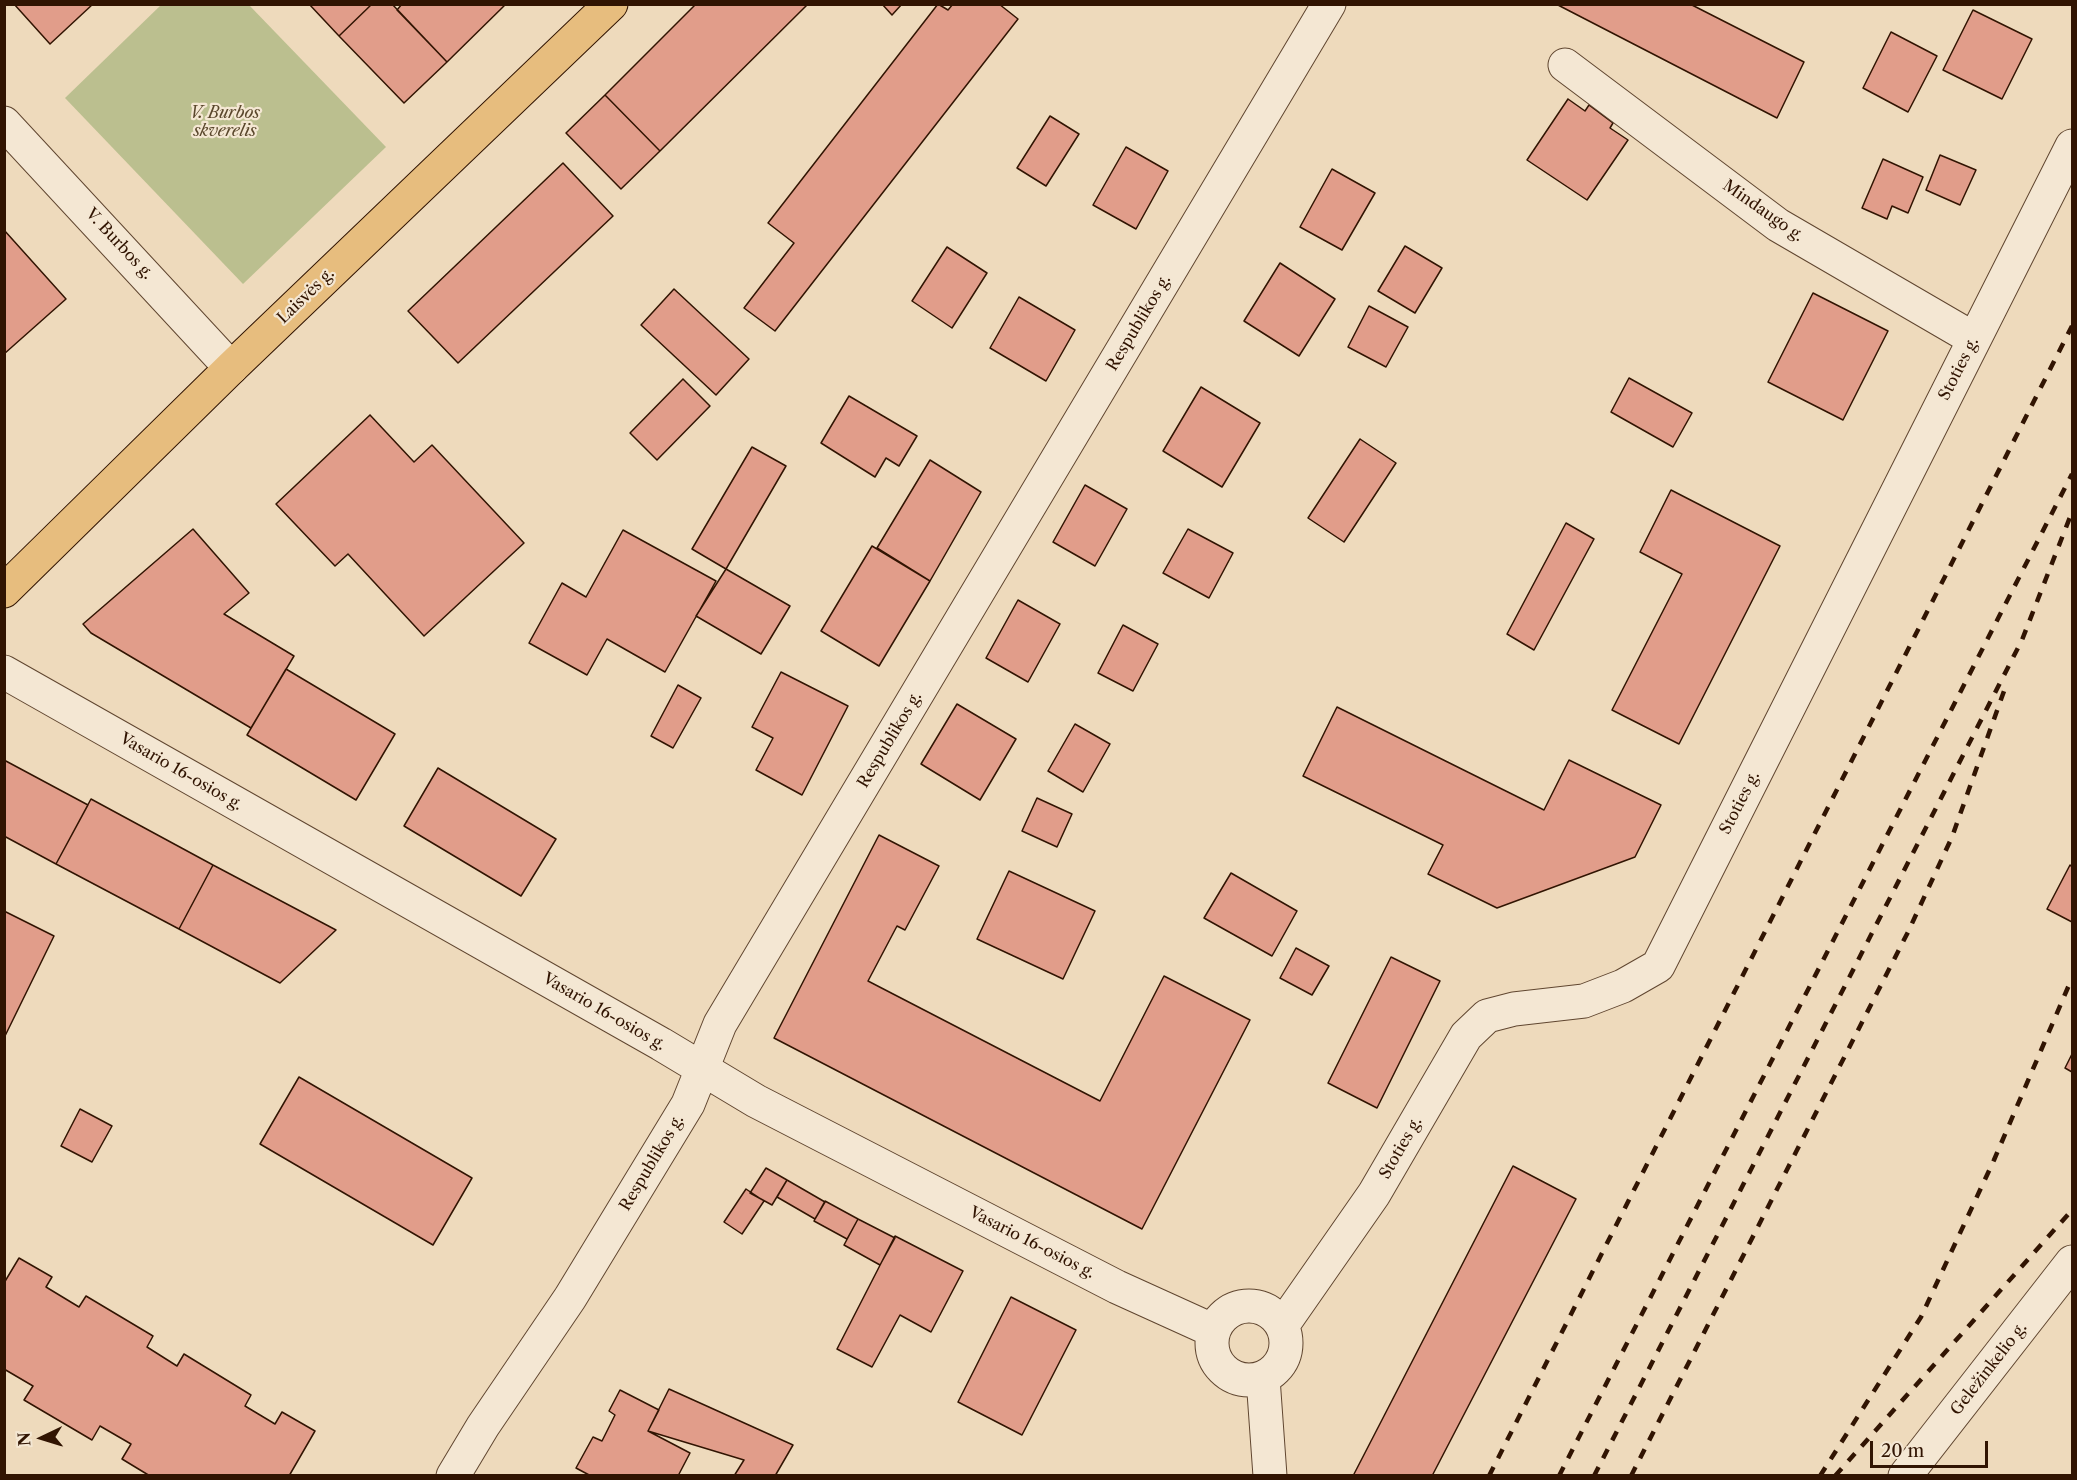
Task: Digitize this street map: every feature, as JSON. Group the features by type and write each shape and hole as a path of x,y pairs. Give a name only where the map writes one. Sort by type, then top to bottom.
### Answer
{"main road":[{"name":"Laisvės g.","path":"4,591 231,368 611,4"}],"street":[{"name":"Respublikos g.","path":"453,1476 483,1426 576,1288 688,1104 720,1024 1329,4"},
{"name":"Mindaugo g.","path":"1565,65 1778,225 1974,339"},
{"name":"V. Burbos g.","path":"4,123 231,368"},
{"name":"Stoties g.","path":"1282,1326 1374,1194 1466,1036 1487,1016 1514,1009 1584,1001 1623,987 1658,966 2073,146"},
{"name":"Vasario 16-osios g.","path":"4,672 702,1068 756,1101 1107,1281 1214,1331"},
{"name":"Geležinkelio g.","path":"1905,1476 2073,1262"},
{"path":"1241,1307 1265,1309 1275,1316 1282,1326 1286,1350 1281,1362 1263,1378 1239,1379 1220,1366 1214,1355 1214,1331 1229,1312 1241,1307"},
{"path":"1263,1378 1269,1475"}],"green space":[{"name":"V. Burbos skverelis","path":"161,5 249,5 386,147 243,284 65,98"}],"building":[{"path":"14,4 93,4 50,44"},
{"path":"309,4 372,4 339,36"},
{"path":"372,4 392,4 447,62 404,103 339,36"},
{"path":"402,4 506,4 447,62 397,10"},
{"path":"696,4 808,4 660,151 605,95"},
{"path":"882,4 902,4 892,15"},
{"path":"938,4 948,10 953,4 999,4 1018,19 775,331 744,308 794,243 768,223"},
{"path":"1556,4 1690,4 1804,62 1777,118"},
{"path":"1973,10 2032,39 2002,99 1943,70"},
{"path":"1891,32 1937,56 1908,112 1863,88"},
{"path":"605,95 660,151 621,189 566,133"},
{"path":"1568,99 1585,111 1589,105 1613,123 1610,128 1628,140 1587,200 1527,160"},
{"path":"1050,116 1079,134 1046,186 1017,168"},
{"path":"1126,147 1168,171 1136,229 1093,205"},
{"path":"1940,155 1976,170 1960,205 1926,190"},
{"path":"1883,159 1923,177 1908,213 1892,206 1887,219 1862,208"},
{"path":"563,163 613,216 458,363 408,311"},
{"path":"1332,169 1375,193 1342,250 1300,227"},
{"path":"4,230 66,299 4,354"},
{"path":"1405,246 1442,268 1415,313 1378,291"},
{"path":"947,247 987,273 952,328 912,301"},
{"path":"1280,263 1335,299 1299,356 1244,321"},
{"path":"674,289 749,359 716,395 641,325"},
{"path":"1813,293 1888,331 1843,420 1768,382"},
{"path":"1019,297 1075,330 1046,381 990,348"},
{"path":"1369,306 1408,327 1386,367 1348,347"},
{"path":"1629,378 1692,413 1673,447 1611,412"},
{"path":"683,379 710,406 657,460 630,433"},
{"path":"1201,387 1260,423 1222,487 1163,451"},
{"path":"849,396 917,436 899,466 886,458 875,477 821,443"},
{"path":"370,415 414,462 432,445 524,543 424,636 348,554 335,566 276,504"},
{"path":"1360,439 1396,463 1344,542 1308,518"},
{"path":"752,447 786,466 726,569 692,549"},
{"path":"930,460 981,492 930,581 877,548"},
{"path":"1085,485 1127,509 1095,566 1053,542"},
{"path":"1671,490 1780,546 1679,744 1612,710 1682,574 1640,552"},
{"path":"1566,523 1594,539 1534,650 1507,634"},
{"path":"193,529 249,593 224,614 294,656 251,728 91,633 83,624"},
{"path":"1188,529 1233,553 1209,598 1163,573"},
{"path":"623,530 716,581 665,672 607,639 587,675 529,643 562,583 586,597"},
{"path":"872,546 930,581 879,666 821,631"},
{"path":"726,569 790,606 761,654 696,616"},
{"path":"1018,600 1060,624 1028,682 986,658"},
{"path":"1123,625 1158,644 1133,691 1098,673"},
{"path":"286,669 395,734 356,800 247,735"},
{"path":"781,672 848,706 802,795 756,770 773,738 752,727"},
{"path":"678,685 701,698 673,748 651,736"},
{"path":"957,704 1016,739 980,800 921,764"},
{"path":"1337,707 1544,810 1569,760 1661,805 1635,857 1497,908 1428,874 1443,845 1303,776"},
{"path":"1075,724 1110,744 1083,792 1048,771"},
{"path":"4,760 88,805 56,864 4,836"},
{"path":"438,768 556,839 521,896 404,826"},
{"path":"1037,798 1072,814 1057,847 1022,831"},
{"path":"91,799 213,865 179,929 56,864"},
{"path":"879,835 939,866 905,930 897,926 868,981 1100,1101 1164,976 1250,1020 1142,1229 774,1038"},
{"path":"213,865 336,930 280,983 179,929"},
{"path":"2070,865 2072,867 2072,922 2047,909"},
{"path":"1009,871 1095,911 1063,979 977,939"},
{"path":"1231,873 1297,911 1272,956 1204,918"},
{"path":"4,911 54,936 4,1038"},
{"path":"1296,948 1329,966 1312,995 1280,978"},
{"path":"1391,957 1440,981 1377,1108 1328,1083"},
{"path":"2072,1054 2072,1072 2065,1068"},
{"path":"299,1077 472,1178 433,1245 260,1144"},
{"path":"80,1109 112,1126 92,1162 61,1146"},
{"path":"1513,1166 1576,1199 1432,1476 1353,1476"},
{"path":"766,1168 787,1180 772,1205 750,1193"},
{"path":"787,1180 825,1202 815,1219 777,1197"},
{"path":"746,1189 764,1201 742,1234 724,1222"},
{"path":"825,1201 858,1219 847,1239 814,1221"},
{"path":"858,1219 895,1238 880,1265 844,1245"},
{"path":"895,1236 963,1271 931,1332 900,1315 872,1367 837,1349"},
{"path":"19,1258 52,1277 46,1287 79,1307 86,1296 153,1336 147,1347 177,1366 184,1354 251,1395 245,1406 275,1424 282,1412 315,1431 289,1476 150,1476 122,1459 131,1444 100,1426 92,1440 24,1400 33,1386 4,1369 4,1283"},
{"path":"1011,1297 1076,1330 1022,1435 958,1402"},
{"path":"669,1389 793,1445 775,1476 734,1476 744,1460 648,1431"},
{"path":"620,1390 659,1410 648,1431 690,1453 678,1476 591,1476 576,1468 593,1437 602,1441 615,1415 609,1411"}],"railway":[{"path":"1489,1476 2072,326"},
{"path":"1559,1476 2072,474"},
{"path":"1594,1476 2022,640 2072,512"},
{"path":"1631,1476 1908,932 1952,837 2004,691"},
{"path":"1820,1476 1921,1317 1994,1160 2072,978"},
{"path":"1835,1476 2072,1210"}]}
